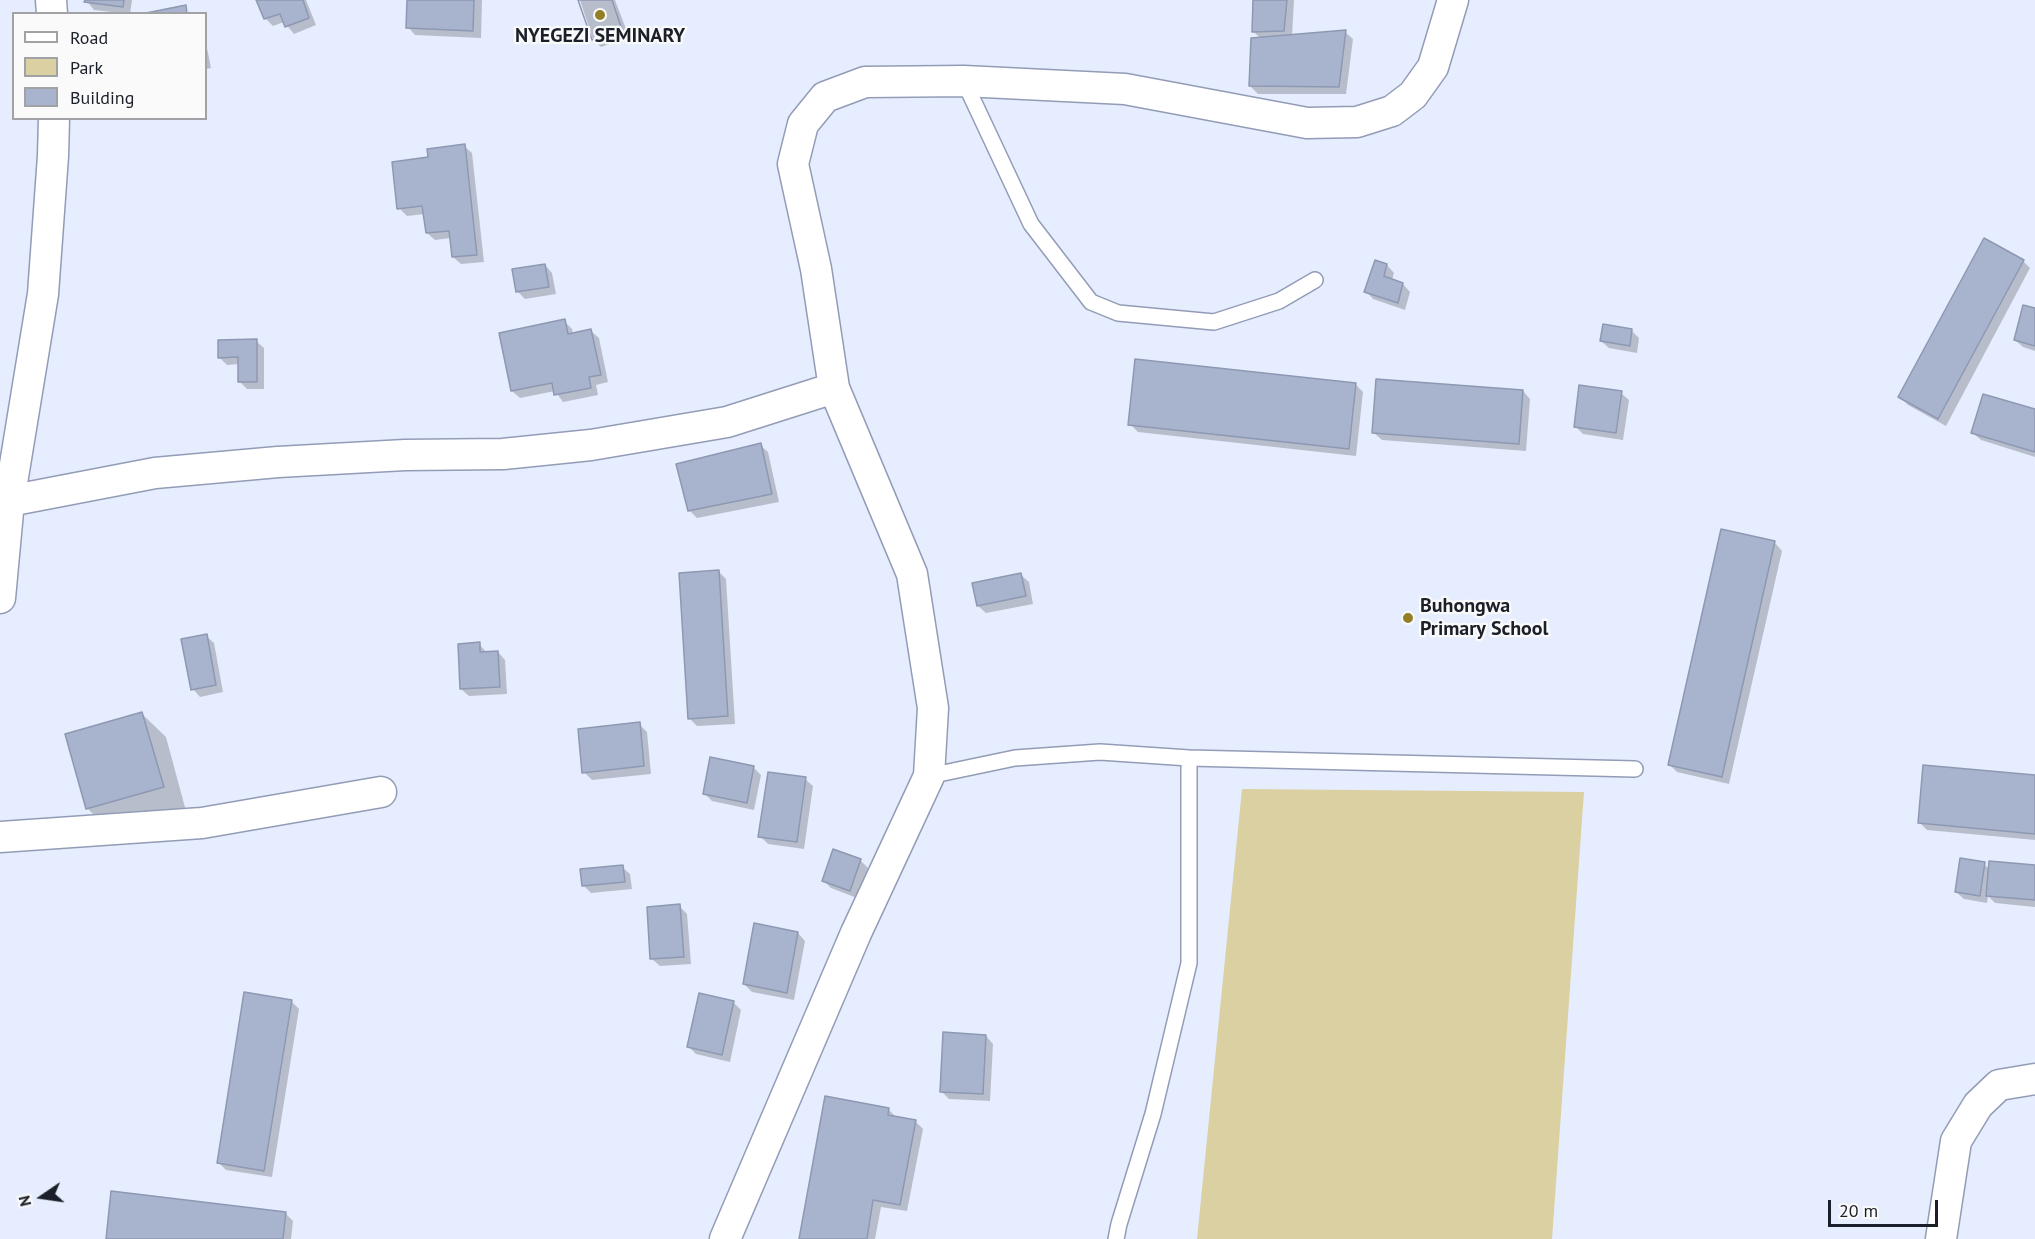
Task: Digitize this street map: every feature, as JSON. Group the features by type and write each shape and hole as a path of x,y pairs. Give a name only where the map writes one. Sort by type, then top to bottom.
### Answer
{"street":[{"path":"725,1239 856,933 929,776 933,708 912,574 834,388 816,269 793,164 803,124 825,97 865,82 964,81 1125,89 1307,123 1357,122 1392,111 1413,95 1433,67 1453,0"},
{"path":"0,598 9,501 44,294 54,120"},
{"path":"9,501 155,473 278,462 405,455 503,454 591,445 727,422 834,388"},
{"path":"0,837 202,824 381,792"},
{"path":"1941,1239 1956,1142 1978,1105 1999,1085 2035,1078"}],"lane":[{"path":"964,81 1031,224 1091,302 1118,313 1214,322 1279,301 1315,280"},
{"path":"929,776 1014,758 1100,752 1189,758 1635,769"},
{"path":"1116,1239 1153,1114 1189,963 1189,758"}],"green space":[{"path":"1242,789 1584,792 1552,1239 1197,1239"}],"building":[{"path":"85,0 124,0 123,7 84,2"},
{"path":"256,0 303,0 309,18 285,27 280,14 264,19"},
{"path":"407,0 474,0 473,31 406,28"},
{"name":"NYEGEZI SEMINARY","path":"578,0 612,0 622,30 592,40"},
{"name":"NYEGEZI SEMINARY","path":"578,0 612,0 622,30 592,40"},
{"path":"1253,0 1287,0 1284,31 1252,32"},
{"path":"186,5 187,12 151,12"},
{"path":"1346,30 1339,87 1249,86 1251,38"},
{"path":"465,144 477,255 452,257 449,231 426,233 422,206 397,209 392,162 428,157 427,149"},
{"path":"1984,238 2024,260 1938,419 1898,397"},
{"path":"1375,260 1387,264 1384,276 1403,283 1398,303 1364,292"},
{"path":"545,264 549,287 516,292 512,269"},
{"path":"2023,305 2035,308 2035,346 2014,340"},
{"path":"565,319 568,334 591,329 601,375 589,377 591,388 554,395 552,383 511,391 499,333"},
{"path":"1603,324 1632,329 1630,346 1600,341"},
{"path":"257,339 257,382 238,382 238,357 218,358 218,340"},
{"path":"1135,359 1356,383 1349,449 1128,425"},
{"path":"1376,379 1523,390 1519,444 1372,433"},
{"path":"1579,385 1622,391 1616,433 1574,427"},
{"path":"1983,394 2035,409 2035,452 1971,433"},
{"path":"761,443 772,494 688,511 676,464"},
{"path":"1721,529 1775,541 1722,777 1668,765"},
{"path":"719,570 728,716 688,719 679,573"},
{"path":"1021,573 1026,596 977,606 972,583"},
{"path":"207,634 216,685 191,690 181,639"},
{"path":"480,642 480,652 498,651 500,687 460,689 458,644"},
{"path":"142,712 164,787 86,809 65,734"},
{"path":"640,722 644,766 582,773 578,729"},
{"path":"710,757 754,766 747,803 703,794"},
{"path":"1923,765 2035,775 2035,834 1918,823"},
{"path":"768,772 806,777 797,842 758,837"},
{"path":"833,849 861,859 850,891 822,881"},
{"path":"1960,858 1985,862 1980,896 1955,892"},
{"path":"1989,861 2035,865 2035,900 1986,896"},
{"path":"623,865 625,882 582,886 580,869"},
{"path":"680,904 684,957 650,959 647,907"},
{"path":"754,923 798,932 787,993 743,984"},
{"path":"244,992 292,1000 264,1171 217,1163"},
{"path":"699,993 734,1001 722,1055 687,1047"},
{"path":"943,1032 986,1035 983,1094 940,1092"},
{"path":"825,1096 889,1108 888,1115 916,1120 900,1205 873,1200 867,1239 799,1239"},
{"path":"111,1191 286,1212 283,1239 106,1239"}],"place":[{"name":"NYEGEZI SEMINARY","path":"600,15"},
{"name":"Buhongwa Primary School","path":"1408,618"}]}
